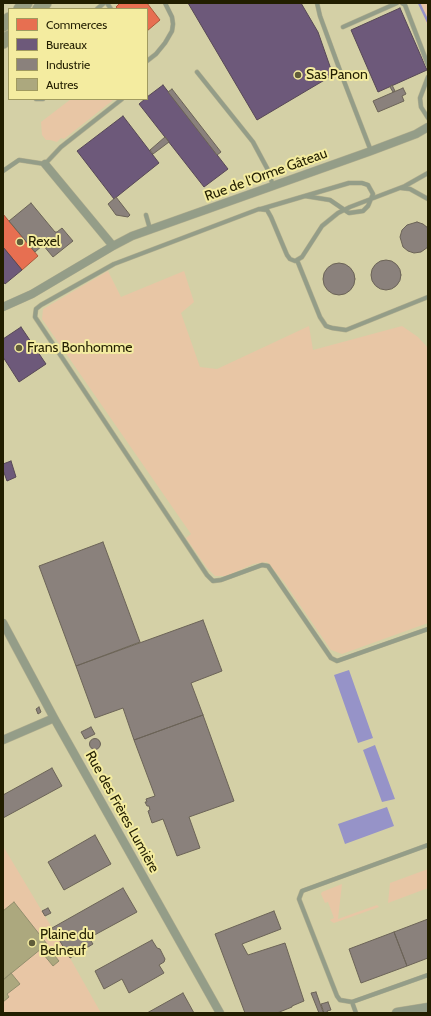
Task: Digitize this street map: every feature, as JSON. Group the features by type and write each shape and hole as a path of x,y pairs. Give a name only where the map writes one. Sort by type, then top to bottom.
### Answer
{"street":[{"name":"Rue de l'Orme Gâteau","path":"3,307 32,294 132,236 372,152 416,134 428,127"},
{"path":"45,164 113,246"},
{"name":"Rue des Frères Lumière","path":"3,623 54,718 220,1013"},
{"path":"3,740 54,718"},
{"path":"397,1013 428,1008"}],"lane":[{"path":"148,60 156,54 172,31 172,17 165,3"},
{"path":"317,3 320,16 342,76 372,152"},
{"path":"343,28 397,3"},
{"path":"402,3 405,5 411,19 428,65"},
{"path":"197,72 253,142 268,170 274,186"},
{"path":"428,77 420,98 421,107 428,118"},
{"path":"3,171 19,160 45,164 61,147 121,100"},
{"path":"259,209 267,210 287,255 290,259 297,260 302,257 322,226 330,219 344,210 398,188 428,173"},
{"path":"305,196 330,200 349,213 363,211 368,206 372,198 372,190 368,185 349,182 259,209 114,264 41,305 36,309 35,317 207,575 213,580 221,580 262,565 268,566 331,658 337,661 428,629"},
{"path":"398,188 410,188 428,199"},
{"path":"146,214 150,230"},
{"path":"297,260 320,317 326,326 332,328 346,330 428,297"},
{"path":"428,845 302,891 299,899 337,996 340,1000 352,1002 428,975"},
{"path":"352,1002 356,1013"}],"shaded area":[{"path":"419,3 428,3 428,28"},
{"path":"70,100 112,100 64,139 61,138 57,142 46,140 42,135 41,122"},
{"path":"108,271 121,297 184,271 194,302 181,313 200,367 217,369 309,326 313,350 402,326 418,337 428,348 428,623 342,654 331,650 284,582 267,562 253,564 227,576 215,576 207,568 186,538 191,534 42,319 43,309"},
{"path":"349,670 373,738 358,743 334,675"},
{"path":"375,745 395,799 382,802 363,750"},
{"path":"387,807 394,826 345,844 338,824"},
{"name":"Plaine du Belneuf","path":"3,846 70,958 101,1013 3,1013"},
{"path":"428,869 428,888 388,903 390,883"},
{"path":"342,884 338,919 377,905 379,907 334,923 332,922 330,920 334,918 328,902 325,903 321,894 322,892"}],"building: Commerces":[{"path":"120,3 147,3 160,20 148,30 148,8 116,7"},
{"path":"3,214 38,256 22,270 3,247"}],"building: Bureaux":[{"path":"188,3 301,3 318,32 333,75 257,120"},
{"path":"400,8 427,70 378,92 351,30"},
{"path":"163,85 228,169 204,187 139,104 144,100 148,100 148,96"},
{"path":"123,116 159,163 114,199 77,151"},
{"path":"3,247 22,270 5,284 3,281"},
{"name":"Frans Bonhomme","path":"21,327 46,364 19,382 3,357 3,339"},
{"path":"11,461 16,477 7,481 3,470 3,464"}],"building: Industrie":[{"path":"392,85 395,91 393,92 390,87"},
{"path":"403,88 406,94 402,96 404,101 378,112 373,101"},
{"path":"172,89 221,152 217,155 168,92"},
{"path":"165,137 169,142 153,154 150,150"},
{"path":"116,197 130,215 128,217 116,215 108,204"},
{"path":"31,203 55,232 62,228 73,241 53,257 43,245 35,252 9,221"},
{"path":"417,222 428,228 428,247 421,252 414,253 403,247 400,237 402,230 407,225"},
{"path":"386,260 397,264 401,275 397,286 386,290 375,286 371,275 375,264"},
{"path":"339,263 348,266 352,270 355,279 352,288 348,292 339,295 330,292 326,288 323,279 326,270 330,266"},
{"path":"103,542 140,642 76,666 39,566"},
{"path":"203,620 222,671 191,683 203,715 134,740 123,708 95,718 76,666"},
{"path":"39,707 41,712 38,714 36,709"},
{"path":"203,715 234,801 189,817 200,848 177,856 163,819 152,823 148,811 150,810 149,806 147,806 145,802 147,802 146,799 155,796 134,740"},
{"path":"91,727 95,734 85,739 81,732"},
{"path":"93,739 97,739 99,740 99,748 93,749 90,746 90,742"},
{"path":"52,768 62,786 3,818 3,795"},
{"path":"119,803 121,807 117,809 115,804"},
{"path":"95,835 111,864 64,890 48,862"},
{"path":"123,888 137,912 89,938 93,944 70,958 52,928"},
{"path":"48,908 51,913 45,916 42,911"},
{"path":"274,911 281,929 242,944 248,955 285,943 304,1001 277,1013 245,1013 215,934"},
{"path":"428,919 428,958 407,966 394,932"},
{"path":"394,932 407,966 361,983 349,949"},
{"path":"152,940 157,948 160,949 165,959 164,962 159,965 164,973 129,993 122,979 104,989 95,971"},
{"path":"316,992 323,1012 322,1013 319,1013 311,993"},
{"path":"183,993 194,1013 147,1013"},
{"path":"328,1002 331,1010 327,1011 328,1013 324,1013 321,1004"}],"building: Autres":[{"path":"14,902 47,944 3,980 3,911"},
{"path":"50,950 59,961 53,966 44,955"},
{"path":"11,973 20,984 7,994 9,997 3,1002 3,980"}],"waterway":[{"path":"419,3 428,22"}],"place":[{"name":"Sas Panon","path":"298,75"},
{"name":"Rexel","path":"20,242"},
{"name":"Frans Bonhomme","path":"19,348"},
{"name":"Plaine du Belneuf","path":"32,943"}]}
